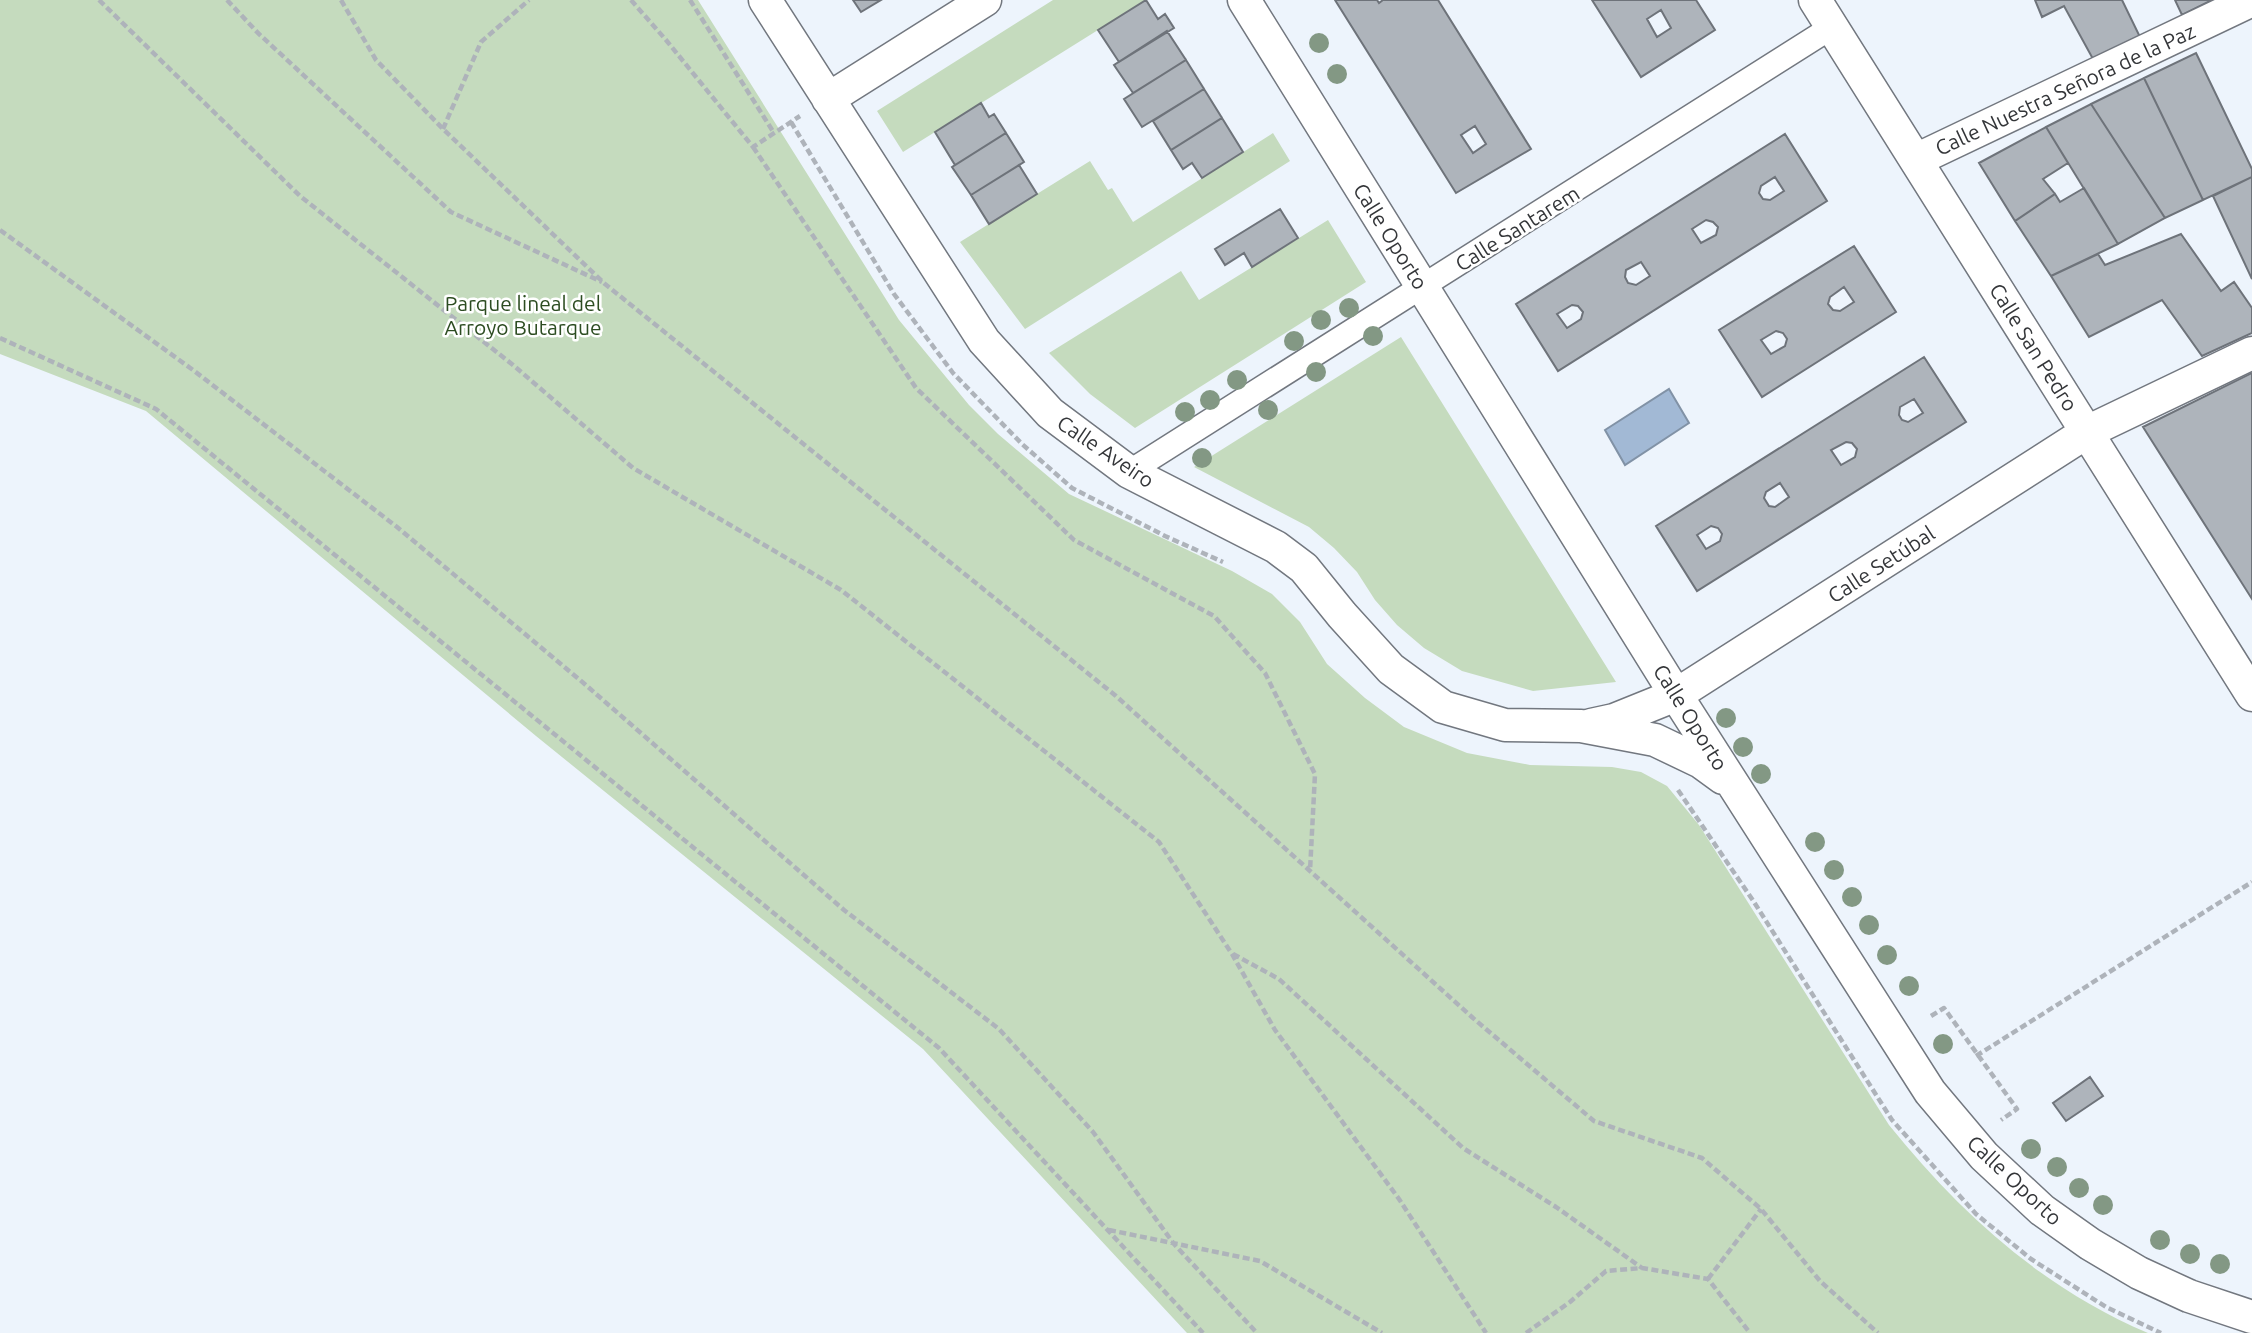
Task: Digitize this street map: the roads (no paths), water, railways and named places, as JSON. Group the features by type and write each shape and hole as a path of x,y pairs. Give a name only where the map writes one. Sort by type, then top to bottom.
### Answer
{"street":[{"name":"Calle Aveiro","path":"765,0 984,341 1051,413 1129,472 1276,547 1304,568 1391,669 1443,707 1505,725 1581,726 1668,745 1701,762 1736,788"},
{"path":"828,99 985,0"},
{"name":"Calle Oporto","path":"1244,0 1676,695 1930,1092 1984,1156 2042,1210 2090,1244 2139,1273 2189,1296 2252,1317"},
{"name":"Calle San Pedro","path":"1815,0 2252,695"},
{"name":"Calle Nuestra Señora de la Paz","path":"1916,160 2252,0"},
{"name":"Calle Santarem","path":"1129,472 1832,27"},
{"name":"Calle Setúbal","path":"1676,695 2087,432 2252,353"},
{"name":"Calle Aveiro","path":"1581,726 1614,720 1676,695"}],"water":[{"path":"1669,389 1689,423 1625,465 1605,430"}],"park label":[{"name":"Parque lineal del Arroyo Butarque","path":"523,315"}]}
